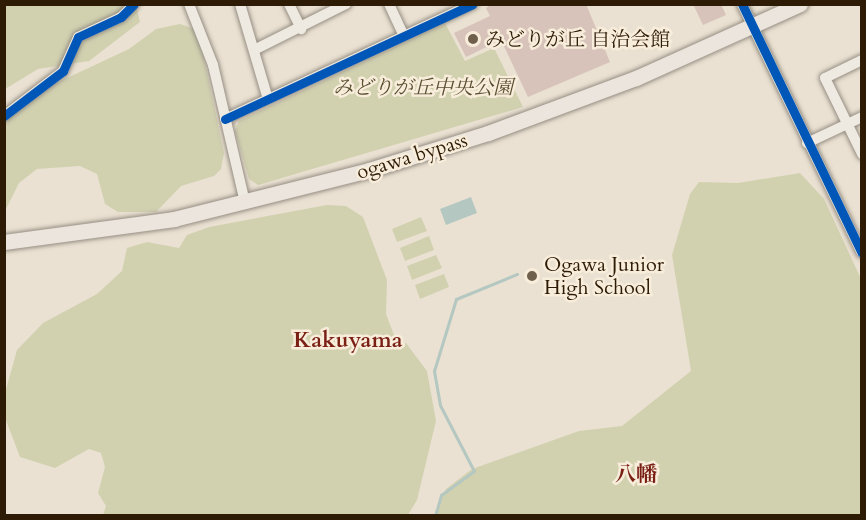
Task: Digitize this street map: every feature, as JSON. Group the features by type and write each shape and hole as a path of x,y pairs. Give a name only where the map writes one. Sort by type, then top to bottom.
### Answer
{"highway":[{"name":"ogawa bypass","path":"4,242 140,226 244,202 488,133 636,78 753,28 800,4"}],"street":[{"path":"4,116 63,71 78,37 121,17 134,4"},
{"path":"189,4 213,65 244,202"},
{"path":"240,4 256,49 268,99"},
{"path":"289,4 301,29"},
{"path":"389,4 404,36"},
{"path":"225,119 473,4"},
{"path":"742,4 861,253"},
{"path":"256,49 301,29 343,5"},
{"path":"861,60 825,78 861,154"},
{"path":"807,143 861,117"}],"green space":[{"path":"5,5 136,5 140,22 89,61 38,69 5,89"},
{"name":"みどりが丘中央公園","path":"445,23 465,61 494,48 523,107 258,185 249,179 235,131 239,121"},
{"path":"180,24 195,29 202,49 224,153 221,169 214,176 181,186 156,212 118,212 105,204 97,174 80,166 37,169 19,183 5,211 5,107 129,49 156,29"},
{"path":"800,173 824,199 861,279 861,515 434,515 446,489 472,469 579,431 622,426 691,371 672,255 690,194 699,182 738,183"},
{"path":"327,205 346,206 363,217 387,280 386,314 397,343 406,343 427,371 436,421 417,500 408,515 103,515 106,506 98,493 105,467 101,453 89,449 55,468 20,457 4,415 5,393 17,350 43,323 97,294 122,271 127,248 147,242 179,248 187,235 209,227"},
{"path":"421,217 427,231 397,242 392,229"},
{"path":"429,236 434,250 405,261 400,248"},
{"path":"436,255 442,268 412,280 407,266"},
{"path":"444,274 449,287 420,299 415,285"}],"water":[{"path":"471,197 477,213 446,225 440,209"}],"building":[{"path":"492,4 586,4 610,62 528,97 501,40 466,57 454,33 490,16 486,8"},
{"path":"693,4 721,4 726,15 703,25"}],"waterway":[{"path":"435,516 441,495 474,471 440,405 434,371 456,299 517,274"}],"cycle path":[{"path":"4,116 63,71 78,37 121,17 134,4"},
{"path":"225,119 473,4"},
{"path":"742,4 862,253"}],"place":[{"name":"みどりが丘 自治会館","path":"473,39"},
{"name":"Ogawa Junior High School","path":"532,276"}],"district":[{"name":"Kakuyama","path":"348,341"},
{"name":"八幡","path":"636,475"}]}
